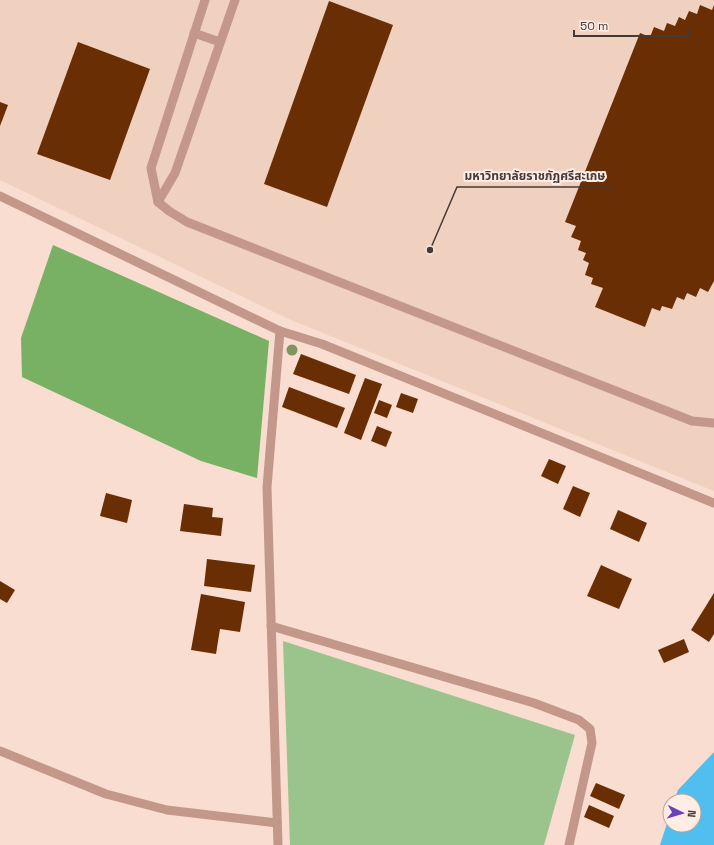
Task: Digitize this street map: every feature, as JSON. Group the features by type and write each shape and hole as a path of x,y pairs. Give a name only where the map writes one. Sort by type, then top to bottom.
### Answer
{"lane":[{"path":"205,0 151,168 158,202 169,211 194,225 692,421 714,423"},
{"path":"158,202 175,173 235,0"},
{"path":"194,32 220,42"},
{"path":"0,196 280,331 322,344 714,503"},
{"path":"278,845 266,487 280,331"},
{"path":"271,626 534,703 579,720 590,729 592,743 569,845"},
{"path":"0,751 106,794 167,810 277,823"}],"shaded area":[{"path":"0,0 714,0 714,491 291,320 0,180"}],"green space":[{"path":"53,245 269,341 257,478 201,461 22,377 21,338"},
{"path":"283,641 575,735 544,845 290,845"}],"water":[{"path":"714,752 714,845 660,845 664,833 702,833 702,793 677,793 678,790"}],"building":[{"path":"329,1 393,25 327,207 264,184"},
{"path":"700,5 712,10 714,5 714,281 708,292 700,288 696,297 687,293 684,300 677,297 672,309 662,306 660,311 652,308 645,327 595,307 603,288 591,284 593,278 585,275 589,263 583,260 586,253 578,250 581,241 571,237 576,226 565,222 640,33 650,37 654,27 664,31 667,23 675,26 679,17 685,20 689,11 697,14"},
{"path":"78,42 150,69 110,180 37,154"},
{"path":"0,102 8,105 0,126"},
{"path":"301,354 356,375 349,394 293,374"},
{"path":"365,378 382,384 361,440 344,433"},
{"path":"289,387 345,408 337,428 282,407"},
{"path":"401,393 418,399 413,413 396,407"},
{"path":"379,400 392,405 387,418 374,413"},
{"path":"377,426 392,432 386,447 371,441"},
{"path":"549,459 566,466 558,484 541,476"},
{"path":"573,486 590,493 580,517 563,509"},
{"path":"106,493 132,500 127,523 100,516"},
{"path":"184,504 213,508 212,517 223,518 221,536 180,531"},
{"path":"618,510 647,523 639,542 610,529"},
{"path":"207,559 255,565 251,592 204,586"},
{"path":"601,565 632,579 619,609 587,596"},
{"path":"0,581 15,590 7,603 0,599"},
{"path":"714,593 714,634 709,642 691,630"},
{"path":"201,594 245,602 240,632 220,629 216,654 191,650"},
{"path":"684,639 689,652 664,663 658,650"},
{"path":"596,783 625,795 619,809 590,796"},
{"path":"589,805 614,816 609,828 584,817"}],"place":[{"name":"มหาวิทยาลัยราชภัฏศรีสะเกษ","path":"430,250"}]}
